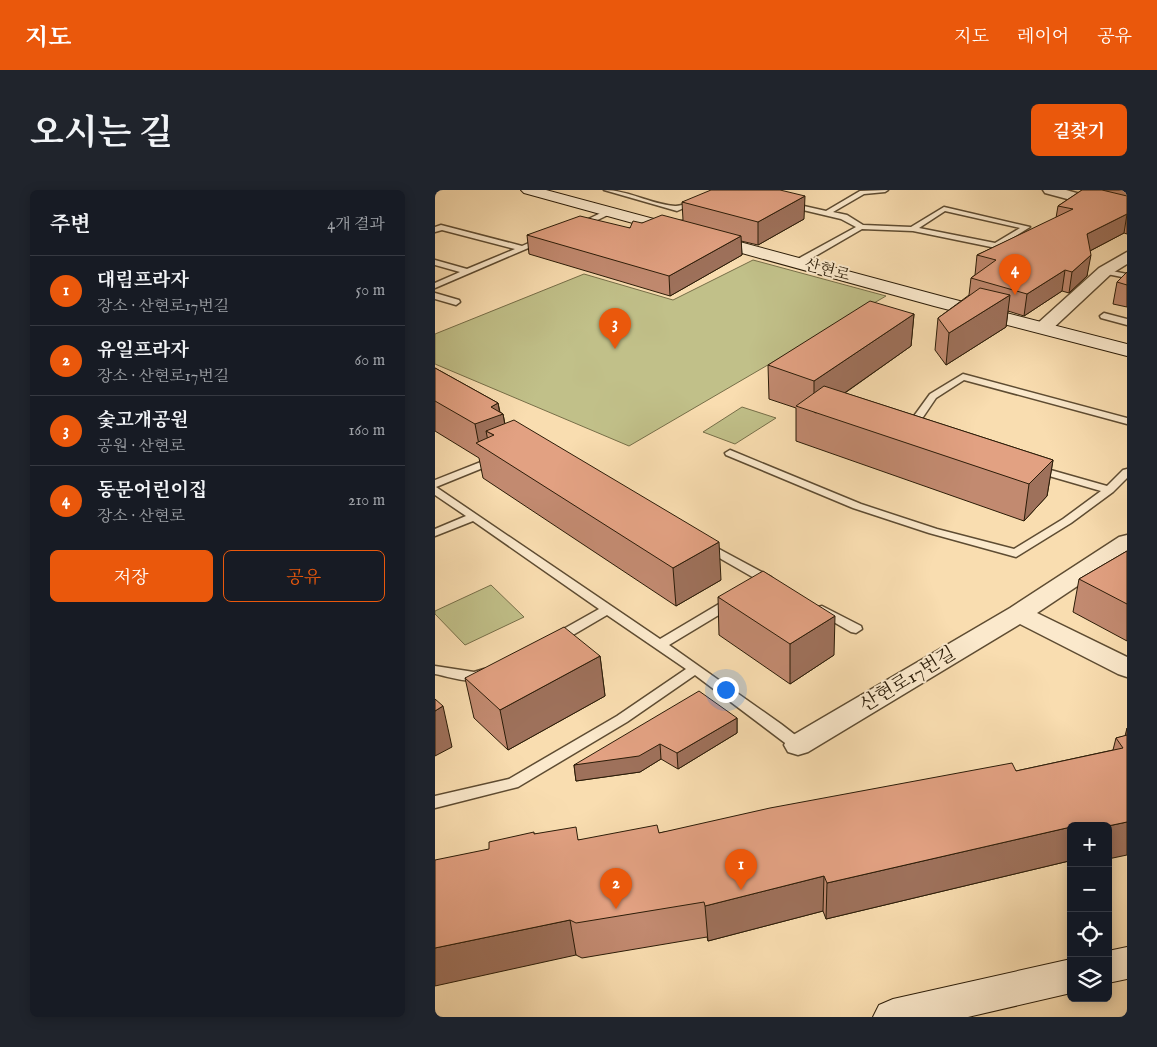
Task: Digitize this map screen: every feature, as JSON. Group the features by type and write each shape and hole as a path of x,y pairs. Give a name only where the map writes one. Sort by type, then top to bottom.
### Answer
{"main road":[{"name":"산현로","path":"529,190 941,302 1044,327 1127,350"},
{"path":"1112,966 1127,963"},
{"path":"893,1017 1067,977"}],"street":[{"path":"1050,190 1127,211"},
{"path":"1044,327 1105,271 1127,257"},
{"name":"산현로17번길","path":"798,746 1019,614 1127,542"},
{"path":"1019,614 1127,668"}],"lane":[{"path":"607,190 677,209 722,190"},
{"path":"827,213 862,192 885,190"},
{"path":"784,202 844,217 861,227 913,228 995,246 1026,227 944,208 913,228"},
{"path":"566,231 610,212"},
{"path":"435,230 441,227 523,249"},
{"path":"797,263 861,227"},
{"path":"435,286 549,238"},
{"path":"435,262 467,272"},
{"path":"1105,271 1127,276"},
{"path":"435,296 456,302"},
{"path":"1104,316 1127,322"},
{"path":"929,434 911,427 933,396 963,377 1127,421"},
{"path":"731,453 857,506 933,531 1016,553 1067,521 1109,490 1127,472"},
{"path":"435,484 508,455"},
{"path":"1028,467 1109,490"},
{"path":"435,490 660,644 776,727 798,746"},
{"path":"435,533 474,517"},
{"path":"660,644 746,592 771,582 698,542"},
{"path":"808,602 856,629"},
{"path":"542,646 608,609"},
{"path":"435,802 513,783 622,719 695,669"},
{"path":"435,670 475,677 492,670"}],"shaded area":[{"path":"753,260 886,296 629,446 435,364 435,334 584,274 673,300"},
{"path":"742,407 776,418 735,444 703,432"},
{"path":"491,585 524,617 465,645 435,614 435,611"}],"building":[{"path":"711,190 780,190 805,196 758,222 682,202"},
{"path":"1082,190 1102,190 1127,196 1127,214 1087,234 1091,255 1072,272 1065,270 1027,294 971,278 996,260 977,255 1073,209 1058,206"},
{"path":"662,215 741,236 669,276 527,235 580,216 630,228 633,221 642,223"},
{"path":"1127,272 1127,285 1117,282"},
{"path":"980,288 1010,295 949,333 938,318"},
{"path":"870,301 914,314 814,381 768,365"},
{"path":"435,368 498,403 491,407 503,414 475,424 435,401"},
{"path":"824,386 1053,460 1029,484 796,406"},
{"path":"514,420 719,542 673,568 476,443 494,435 486,431"},
{"path":"1127,551 1127,604 1079,579"},
{"path":"763,571 835,616 790,644 718,597"},
{"path":"564,627 600,656 500,710 465,678"},
{"path":"699,691 737,718 677,753 660,744 639,756 574,765"},
{"path":"435,699 443,706 435,711"},
{"path":"1127,735 1127,822 1112,825 1112,822 1067,822 1067,828 827,883 824,876 705,906 704,902 576,923 570,920 435,948 435,860 489,849 489,842 534,832 534,834 576,827 578,840 657,825 659,833 770,808 1012,763 1016,771 1123,748 1116,738"}],"place":[{"name":"동문어린이집","path":"1015,295"},
{"name":"숯고개공원","path":"615,349"},
{"name":"대림프라자","path":"741,890"},
{"name":"유일프라자","path":"616,909"}]}
